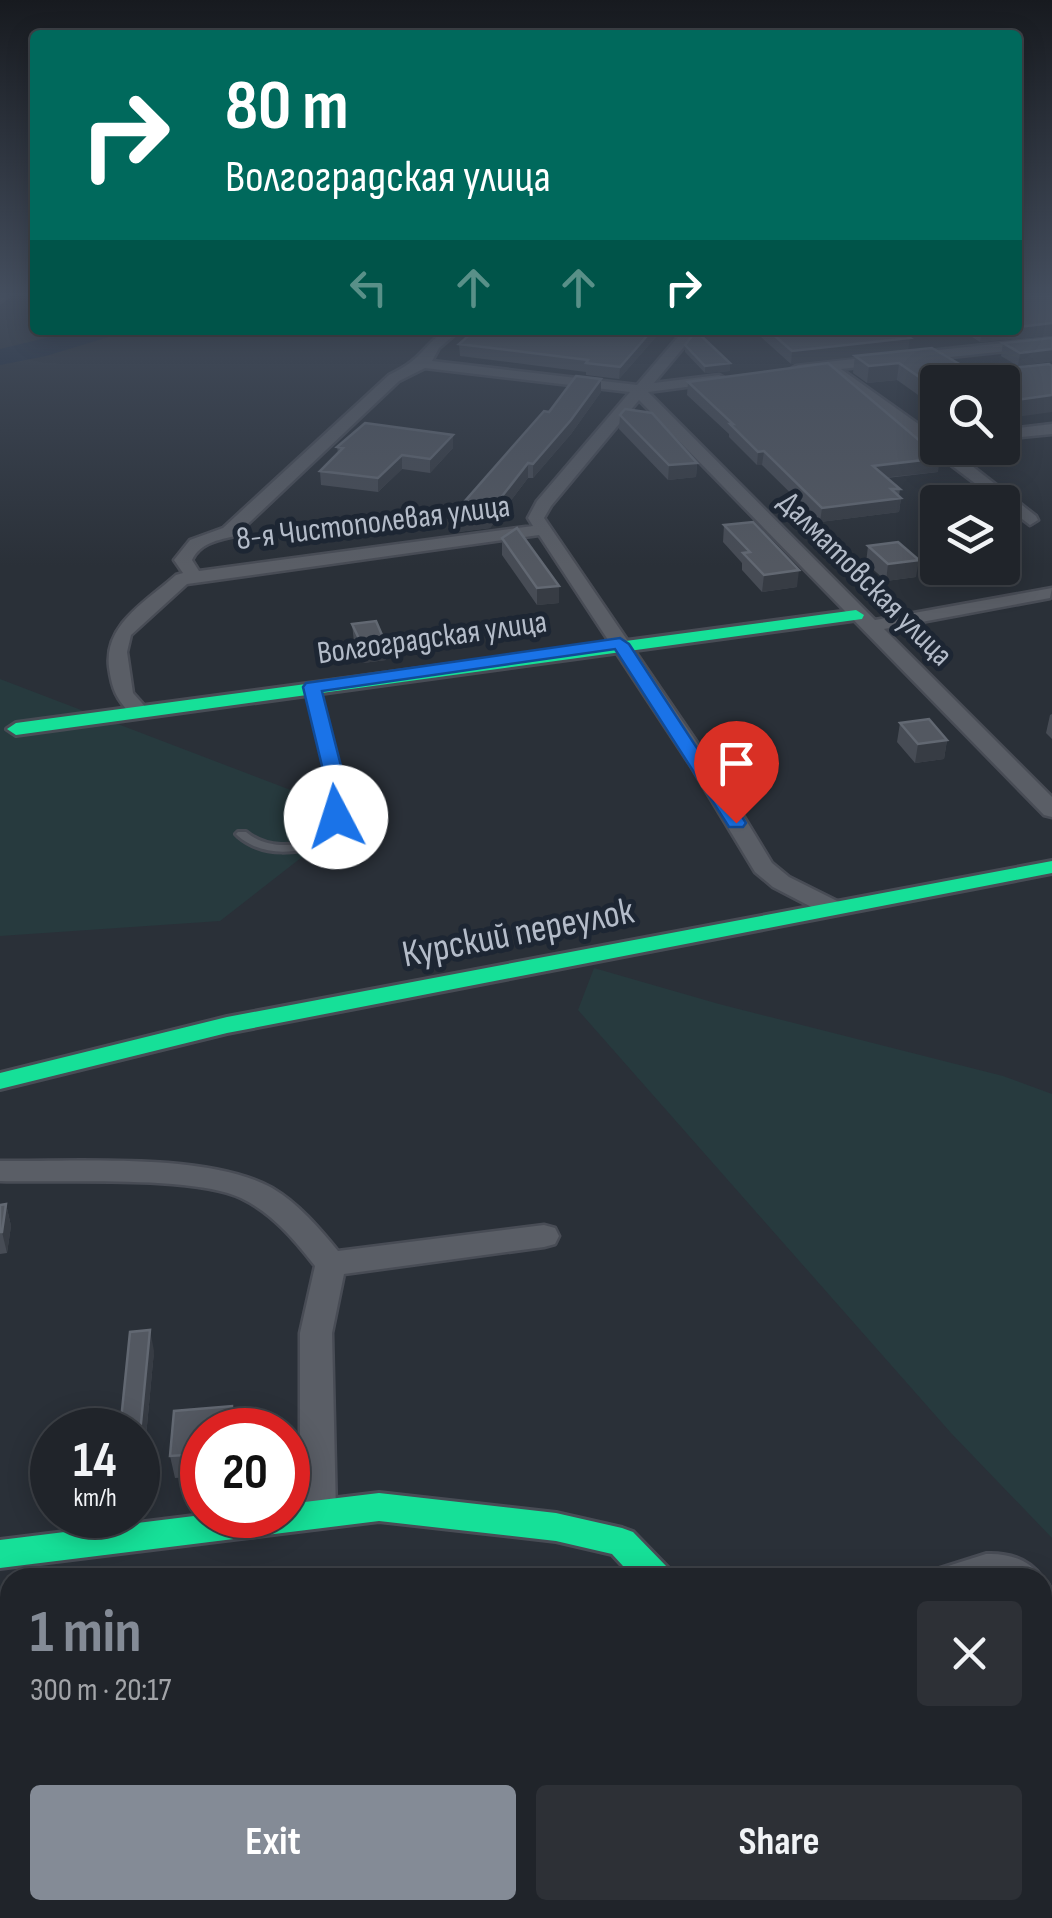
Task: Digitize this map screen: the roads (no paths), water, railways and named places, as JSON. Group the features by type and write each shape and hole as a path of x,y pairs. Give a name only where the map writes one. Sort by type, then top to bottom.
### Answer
{"street":[{"path":"193,576 183,560 186,550 208,536 229,532 385,387"},
{"path":"616,387 657,387"},
{"name":"8-я Чистополевая улица","path":"139,711 124,694 117,652 122,633 182,579 516,536 542,529 536,518 538,511 639,387"},
{"path":"857,387 920,433"},
{"name":"Далматовская улица","path":"637,389 1052,810"},
{"path":"1020,433 1052,429"},
{"path":"962,465 1030,520"},
{"path":"542,529 702,766 763,868 781,882 832,908"},
{"path":"862,621 1050,592"},
{"name":"Волгоградская улица","path":"16,729 620,644 862,621"},
{"name":"Курский переулок","path":"0,1081 170,1037 1052,867"},
{"path":"0,1171 209,1176 240,1184 272,1200 299,1222 331,1264 316,1333 318,1514"},
{"path":"331,1264 544,1236"},
{"path":"0,1554 379,1507 556,1527 622,1542 647,1568"}],"lane":[{"path":"242,834 249,842 266,848 294,849 325,842 336,817 333,784 312,687"},
{"path":"964,1568 990,1559 1024,1568"}]}
